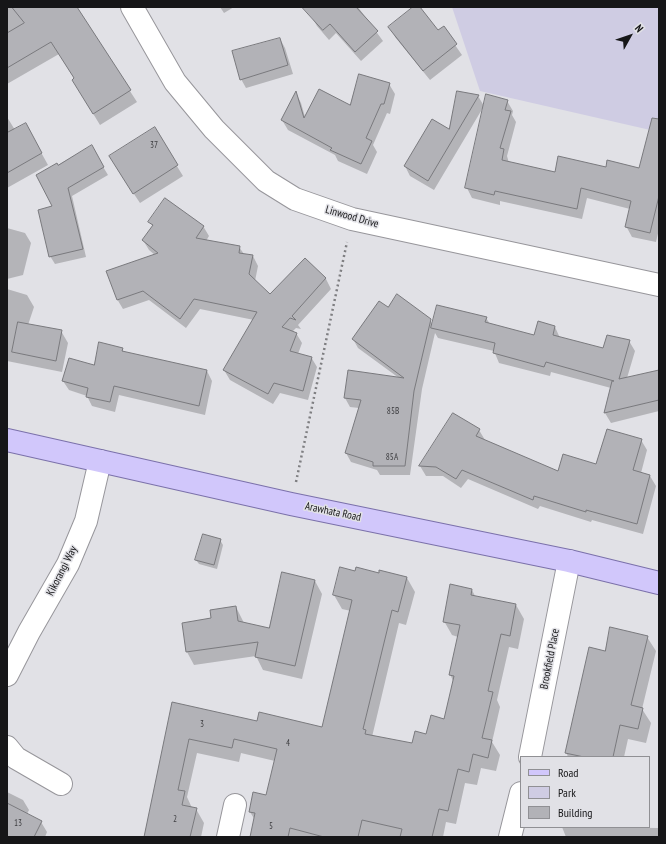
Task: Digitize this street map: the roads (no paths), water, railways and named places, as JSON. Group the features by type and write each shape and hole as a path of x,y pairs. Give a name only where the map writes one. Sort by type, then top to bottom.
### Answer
{"main road":[{"name":"Arawhata Road","path":"7,440 291,504 569,561 659,583"}],"street":[{"name":"Linwood Drive","path":"132,7 174,82 214,129 266,181 295,199 352,218 659,285"},
{"name":"Kikorangi Way","path":"7,675 29,632 68,564 86,521 100,461"},
{"name":"Brookfield Place","path":"530,756 569,561"},
{"path":"8,749 16,758 61,784"},
{"path":"510,837 520,797"},
{"path":"228,837 235,805"}]}
